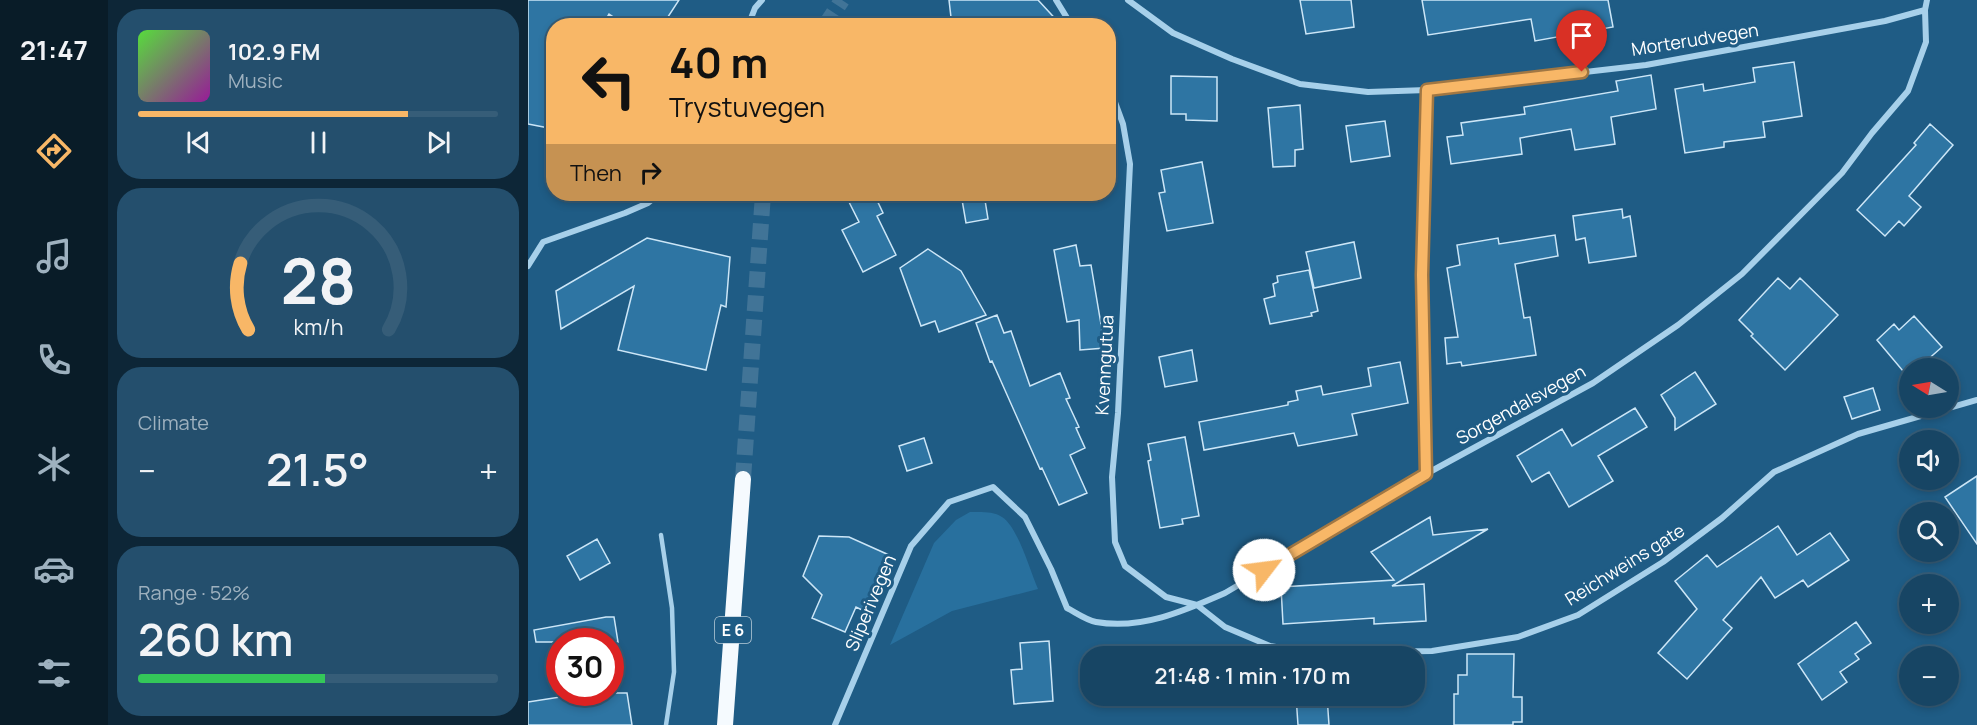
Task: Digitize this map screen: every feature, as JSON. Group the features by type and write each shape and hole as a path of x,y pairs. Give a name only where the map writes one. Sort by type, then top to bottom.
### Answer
{"highway":[{"name":"E 6","path":"725,725 743,479"}],"street":[{"path":"751,18 755,8 762,0"},
{"path":"1056,0 1067,18"},
{"name":"Morterudvegen","path":"1128,0 1173,33 1286,80 1300,84 1368,92 1427,90 1646,65 1886,21 1925,10"},
{"name":"Sorgendalsvegen","path":"949,502 993,487 1025,517 1051,569 1067,608 1094,622 1138,624 1197,605 1225,593 1426,474 1593,383 1678,325 1742,274 1842,173 1908,91 1926,42 1927,0"},
{"path":"1426,474 1422,275 1427,90"},
{"name":"Kvenngutua","path":"1116,105 1123,124 1130,164 1119,390 1112,477 1115,542 1125,566 1166,597 1197,605"},
{"path":"528,266 543,242 625,213 650,201"},
{"name":"Reichweins gate","path":"1197,605 1225,627 1270,646 1311,653 1432,651 1518,637 1578,615 1663,562 1722,518 1774,472 1858,434 1977,400"},
{"name":"Sliperivegen","path":"835,725 911,546 949,502"}],"lane":[{"path":"661,536 672,608 674,672 666,725"}],"shaded area":[{"path":"970,512 995,514 1008,522 1023,550 1038,589 952,611 890,645 934,543 956,520"}],"building":[{"path":"528,0 679,0 667,18 615,18 609,14 607,18 546,18 546,127 528,124"},
{"path":"949,0 1038,0 1055,18 951,18"},
{"path":"1300,0 1351,0 1354,27 1306,34"},
{"path":"1422,0 1608,0 1613,27 1535,41 1531,19 1428,35"},
{"path":"1794,62 1802,116 1763,122 1765,137 1724,142 1724,147 1685,153 1675,89 1703,84 1704,91 1755,82 1753,68"},
{"path":"1651,75 1656,109 1611,117 1615,144 1575,150 1571,129 1520,138 1522,154 1451,164 1447,137 1463,135 1461,123 1525,114 1524,107 1618,91 1616,81"},
{"path":"1171,76 1217,77 1217,121 1186,120 1186,114 1171,114"},
{"path":"1300,105 1303,149 1295,150 1295,166 1273,167 1268,108"},
{"path":"1385,121 1390,156 1351,162 1346,126"},
{"path":"1930,124 1953,145 1909,196 1921,207 1904,226 1899,221 1885,236 1857,210 1916,145 1914,143"},
{"path":"1202,162 1213,223 1167,231 1159,193 1165,192 1161,170"},
{"path":"848,201 877,201 883,213 877,216 896,255 863,272 842,230 859,222"},
{"path":"962,201 985,201 988,219 966,223"},
{"path":"1622,209 1623,218 1630,216 1636,256 1589,263 1585,238 1576,240 1573,216"},
{"path":"1555,235 1558,256 1515,264 1524,318 1530,317 1536,355 1462,366 1461,362 1447,364 1445,338 1458,337 1447,268 1460,265 1457,245 1498,238 1499,244"},
{"path":"647,238 730,257 726,307 721,305 706,370 618,350 634,286 561,329 556,291"},
{"path":"1354,242 1361,278 1314,288 1306,252"},
{"path":"1076,245 1080,266 1091,265 1105,348 1080,350 1079,320 1067,322 1054,250"},
{"path":"928,249 961,271 986,315 939,332 935,321 921,326 900,268"},
{"path":"1309,270 1318,311 1311,313 1312,316 1270,324 1264,299 1275,296 1273,284 1278,282 1277,276"},
{"path":"1778,278 1790,289 1800,278 1838,315 1785,370 1751,336 1753,334 1739,320"},
{"path":"997,315 1004,333 1011,331 1030,386 1060,373 1070,398 1066,399 1079,427 1076,428 1085,448 1070,455 1087,493 1059,505 1042,468 1040,469 992,361 990,362 976,323"},
{"path":"1914,316 1942,347 1930,358 1899,358 1899,366 1877,340 1894,324 1899,330"},
{"path":"1192,350 1197,381 1165,387 1159,357"},
{"path":"1400,362 1408,403 1352,414 1357,435 1298,446 1294,433 1204,450 1199,422 1288,405 1288,402 1298,400 1296,391 1321,386 1323,395 1371,386 1368,368"},
{"path":"1695,372 1716,404 1675,430 1675,418 1661,395"},
{"path":"1873,388 1880,410 1852,419 1844,397"},
{"path":"1635,408 1647,427 1598,456 1613,481 1569,507 1549,472 1532,482 1517,456 1562,429 1572,446"},
{"path":"1185,437 1199,516 1182,519 1183,524 1160,528 1148,461 1151,460 1148,444"},
{"path":"924,438 932,463 907,471 899,446"},
{"path":"1977,476 1977,544 1959,518 1959,502 1948,502 1945,497 1959,490"},
{"path":"1430,517 1433,535 1488,529 1392,586 1424,584 1426,621 1374,624 1374,618 1283,624 1281,587 1394,580 1371,552"},
{"path":"1778,526 1797,555 1830,533 1849,560 1808,587 1803,580 1775,598 1761,577 1723,620 1732,628 1687,679 1658,653 1697,609 1675,581 1707,555 1717,567"},
{"path":"819,536 849,537 889,555 869,602 866,601 862,610 856,607 845,632 812,618 822,595 803,576"},
{"path":"597,539 610,563 580,580 567,556"},
{"path":"606,617 614,617 616,628 546,628 546,642 536,642 534,630"},
{"path":"1856,622 1871,643 1855,654 1859,659 1840,672 1847,682 1822,700 1798,664"},
{"path":"1049,641 1053,701 1014,704 1011,670 1022,669 1020,643"},
{"path":"1467,654 1514,654 1513,697 1522,697 1522,722 1513,722 1513,725 1454,725 1454,694 1458,694 1458,675 1467,675"},
{"path":"624,693 627,693 632,725 528,725 528,702 546,699 546,706 624,706"},
{"path":"1297,706 1328,706 1329,725 1298,725"}],"tunnel":[{"path":"830,18 842,0"},
{"path":"743,479 763,201"}],"route":[{"path":"1264,570 1426,474 1422,275 1427,90 1582,72"}]}
